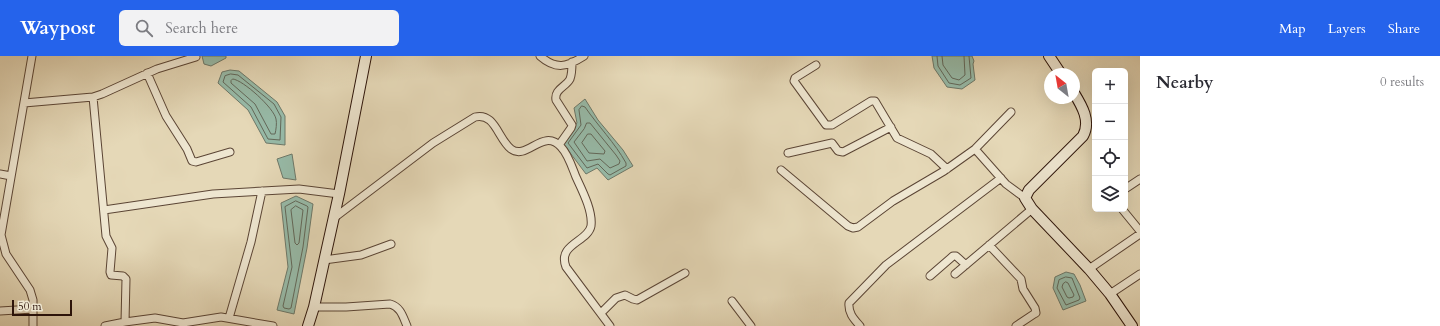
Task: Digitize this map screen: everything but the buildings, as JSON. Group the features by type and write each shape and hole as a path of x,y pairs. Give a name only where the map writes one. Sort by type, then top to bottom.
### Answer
{"street":[{"path":"32,56 0,235 6,254 30,290 33,300 34,326"},
{"path":"308,326 314,307 334,218 366,56"},
{"path":"540,56 552,65 558,66 572,62 584,56"},
{"path":"1049,56 1057,68"},
{"path":"24,103 93,96 108,92 147,73 196,57"},
{"path":"559,144 572,128 572,125 555,97 570,77 572,62"},
{"path":"816,65 795,78 794,81 826,125 832,125 873,100 878,104 897,138 931,154 948,169"},
{"path":"147,73 166,116 187,149 192,161 196,162 230,152"},
{"path":"93,96 106,236 112,248 110,273 111,275 123,276 126,278 125,322"},
{"path":"1025,198 1029,190 1083,136 1086,131 1084,109 1080,103"},
{"path":"780,170 848,226 852,228 858,227 893,201 948,169 975,149 1011,112"},
{"path":"334,218 433,143 475,117 482,116 488,118 513,151 523,152 549,140 559,144 564,150 586,198 590,220 590,227 587,232 567,250 564,257 564,262 566,268 610,326"},
{"path":"788,153 832,143 840,153 891,127"},
{"path":"975,149 1001,178 1025,198 1032,209 1089,269 1110,294 1132,326"},
{"path":"0,174 10,176"},
{"path":"860,326 850,314 848,309 849,303 886,265 1001,178"},
{"path":"1128,187 1140,179"},
{"path":"104,210 213,194 299,189 339,194"},
{"path":"230,318 251,242 262,191"},
{"path":"955,274 1032,209"},
{"path":"1124,212 1140,231"},
{"path":"1089,269 1140,234"},
{"path":"324,260 361,255 391,244"},
{"path":"989,245 1022,279 1023,289 1035,308 1036,313 1016,326"},
{"path":"930,276 953,256 956,256 966,265"},
{"path":"601,313 620,296 625,295 638,300 685,273"},
{"path":"1110,294 1140,274"},
{"path":"732,301 751,326"},
{"path":"314,307 346,307 390,304 396,306 400,310 407,326"},
{"path":"0,311 33,308"},
{"path":"105,326 155,318 183,323 221,317 273,326"}],"water":[{"path":"202,56 226,56 226,58 211,66 204,64"},
{"path":"932,56 972,56 974,61 975,80 962,89 947,87 934,68"},
{"path":"230,70 239,71 277,102 285,116 285,145 266,143 248,110 218,83 222,72"},
{"path":"585,99 598,120 623,150 633,166 608,180 597,168 586,174 562,142 577,123 574,108"},
{"path":"292,154 296,180 283,178 277,159"},
{"path":"296,196 313,204 307,248 294,314 277,310 288,267 281,203"},
{"path":"1066,272 1074,274 1086,301 1063,310 1053,288 1055,277"}]}
